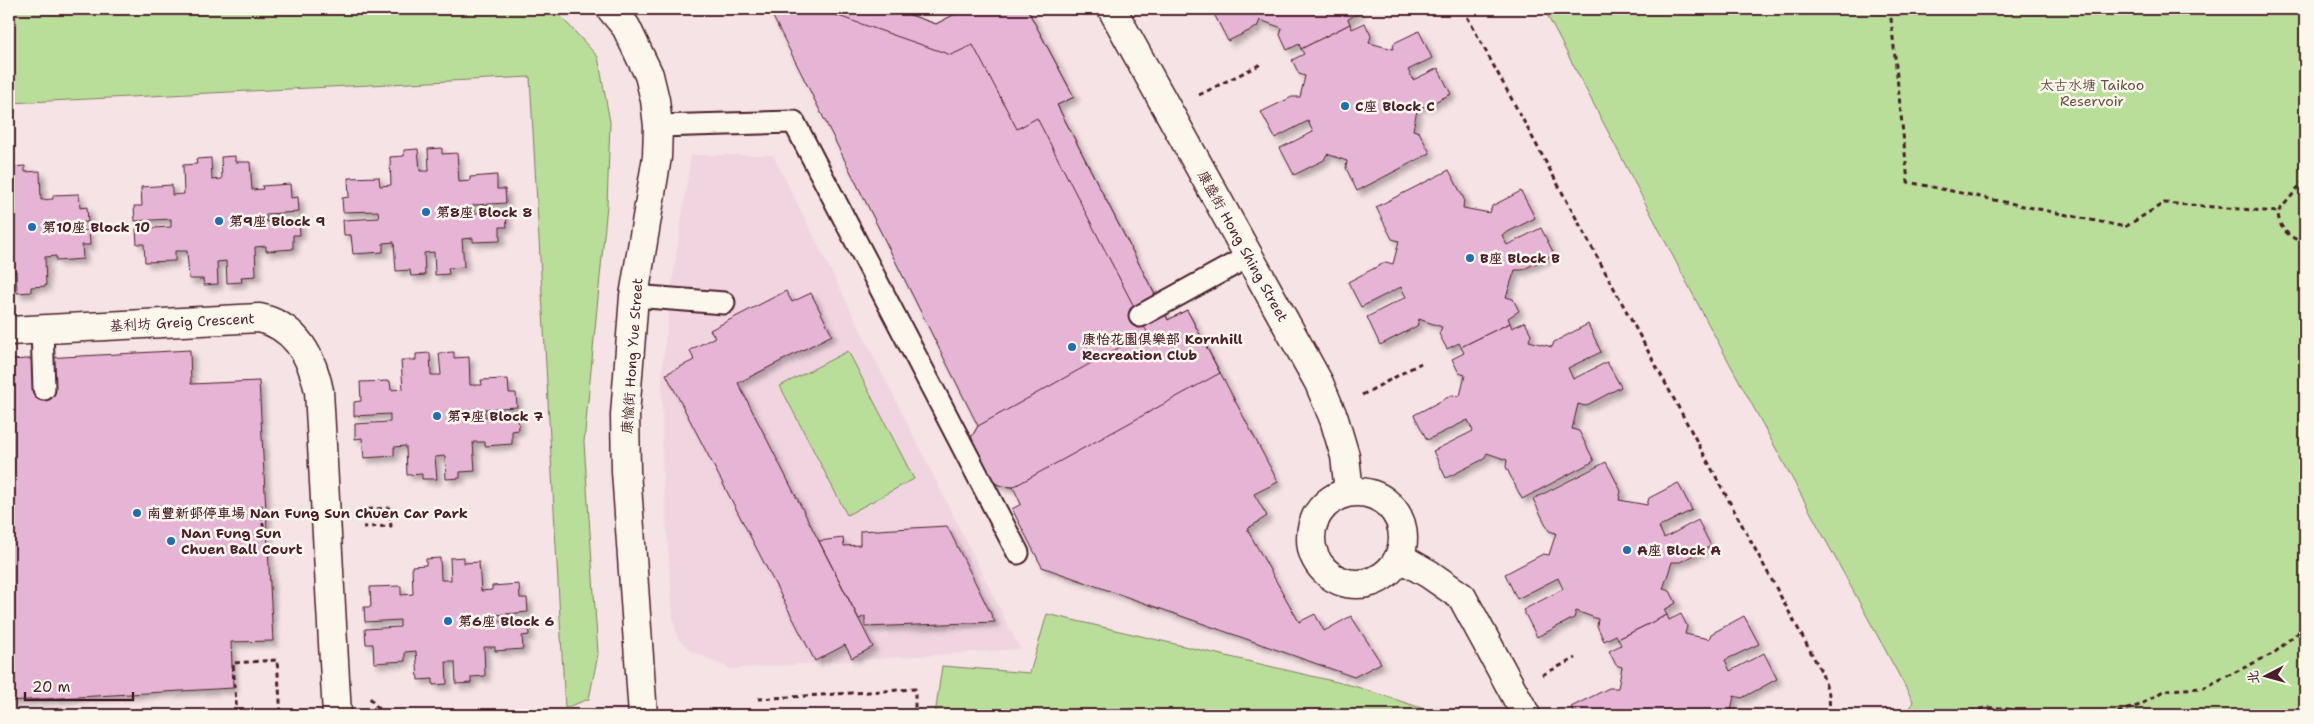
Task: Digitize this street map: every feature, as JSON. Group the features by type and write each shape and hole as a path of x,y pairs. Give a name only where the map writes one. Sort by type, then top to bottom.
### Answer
{"street":[{"name":"康愉街 Hong Yue Street","path":"611,9 626,27 649,75 655,100 658,126 657,157 634,296 625,415 626,462 643,715"},
{"name":"康盛街 Hong Shing Street","path":"1112,9 1319,384 1334,419 1345,456 1348,492"},
{"name":"基利坊 Greig Crescent","path":"9,331 259,318 273,321 286,329 298,341 309,358 319,391 337,715"},
{"path":"1348,492 1363,492 1376,496 1393,510 1402,529 1403,543 1399,557 1390,570 1378,580 1362,584 1346,583 1332,577 1320,566 1313,552 1311,537 1314,521 1322,508 1334,498 1348,492"},
{"path":"1399,557 1429,574 1462,598 1526,715"}],"lane":[{"path":"658,126 794,122 1018,553"},
{"path":"1140,316 1249,256"},
{"path":"634,296 724,303"},
{"path":"42,329 44,389"}],"path":[{"path":"1463,9 1821,671 1829,694 1830,715"},
{"path":"1890,9 1908,182 2125,226 2164,203 2278,212"},
{"path":"1199,95 1263,63"},
{"path":"2305,180 2278,212 2279,223 2282,229 2305,245"},
{"path":"1362,394 1421,363"},
{"path":"261,505 264,534"},
{"path":"353,511 390,508 391,526 363,527"},
{"path":"2109,715 2140,705 2165,690 2203,688 2274,653 2305,626"},
{"path":"1512,689 1576,658"},
{"path":"237,715 233,663 277,660 280,715"},
{"path":"758,699 915,689 915,715"},
{"path":"366,693 374,706 383,715"},
{"path":"1962,715 1983,708 2002,707 2036,715"}],"shaded area":[{"path":"691,155 773,155 1020,649 731,669 691,651 678,639 673,618 662,463 662,373 670,298"}],"green space":[{"path":"9,9 554,9 598,57 610,122 607,205 584,442 598,654 589,699 565,708 530,77 9,103"},
{"name":"太古水塘 Taikoo Reservoir","path":"1544,9 2305,9 2305,715 1908,715 1913,701 1711,329"},
{"path":"848,351 914,479 847,515 780,386"},
{"path":"1047,614 1354,686 1443,715 935,715 942,666 1030,673"}],"building":[{"name":"康怡花園俱樂部 Kornhill Recreation Club","path":"769,9 893,9 936,24 965,9 1027,9 1074,97 1057,105 1168,320 1187,310 1278,482 1254,494 1267,516 1247,529 1299,622 1315,614 1324,631 1351,616 1381,663 1354,677 1042,567 1012,509 1021,504 1013,487 1001,486 983,477 971,452 971,438 978,426"},
{"path":"818,9 893,9 936,24 965,9 1027,9 1074,97 1057,105 1168,320 1187,310 1220,373 1013,487 1001,486 983,477 971,452 971,438 978,426 1147,332 1037,118 1017,129 973,45 951,55"},
{"path":"1225,9 1357,9 1359,13 1348,19 1350,24 1301,49 1299,44 1287,50 1280,35 1282,28 1260,20 1257,27 1228,41 1214,14"},
{"name":"C座 Block C","path":"1365,23 1371,36 1369,43 1393,49 1394,43 1419,31 1432,58 1408,70 1413,80 1438,68 1451,94 1424,107 1418,105 1413,130 1419,132 1430,153 1357,191 1346,168 1347,161 1327,154 1324,160 1294,175 1280,148 1313,132 1308,121 1275,138 1261,112 1292,97 1300,97 1305,76 1299,74 1292,60 1304,54 1301,49 1350,24 1352,29"},
{"name":"第8座 Block 8","path":"442,148 442,154 457,153 459,182 470,181 470,177 497,175 497,189 505,189 506,203 473,205 474,213 506,212 507,227 500,227 500,241 473,242 473,238 462,239 464,267 448,268 449,274 435,275 434,252 424,253 425,275 411,276 410,270 396,271 394,242 383,243 383,252 353,254 351,235 344,235 343,220 379,218 378,211 343,212 342,198 349,197 348,178 379,177 380,186 391,185 390,157 404,156 404,150 418,149 420,171 429,171 428,149"},
{"name":"第9座 Block 9","path":"235,156 235,162 250,162 252,190 263,189 262,186 290,184 291,198 298,197 299,212 266,214 266,222 299,220 300,235 293,235 293,249 266,251 266,246 255,247 256,276 241,277 242,282 227,283 226,261 217,262 218,284 204,285 203,279 189,279 187,251 175,251 175,261 145,262 144,244 137,244 136,229 171,227 171,219 135,221 134,206 142,206 141,187 172,185 172,195 184,194 183,165 197,164 196,159 211,158 212,180 222,179 221,157"},
{"name":"第10座 Block 10","path":"25,166 25,172 40,171 41,200 53,199 53,195 79,194 80,208 87,207 88,222 56,224 56,232 89,230 90,245 82,245 83,259 56,261 56,256 45,257 46,286 31,287 31,292 17,293 16,271 9,271 10,167"},
{"name":"B座 Block B","path":"1449,170 1464,199 1463,208 1490,213 1492,206 1521,191 1535,218 1502,235 1507,245 1541,228 1554,254 1522,270 1515,270 1506,297 1513,299 1519,311 1508,318 1510,323 1461,347 1459,343 1447,349 1439,334 1442,327 1419,319 1417,326 1380,345 1367,317 1406,297 1401,287 1361,307 1348,282 1386,262 1393,264 1399,241 1392,239 1376,207"},
{"path":"786,291 792,302 811,293 832,335 738,383 873,647 852,658 845,645 815,661 666,374 694,360 690,350 715,337 710,330"},
{"path":"1525,322 1531,334 1529,341 1552,347 1554,342 1588,324 1601,352 1568,368 1573,379 1607,362 1621,387 1585,406 1578,404 1572,429 1579,431 1594,461 1522,499 1506,467 1507,460 1487,453 1484,459 1446,478 1433,451 1473,431 1468,420 1427,440 1414,415 1452,395 1460,396 1465,375 1459,373 1452,359 1464,353 1461,347 1510,323 1512,328"},
{"name":"南豐新邨停車場 Nan Fung Sun Chuen Car Park","path":"190,350 191,384 259,381 273,641 231,642 233,688 9,701 9,360"},
{"name":"第7座 Block 7","path":"454,352 454,358 469,357 470,385 482,385 481,380 508,379 509,393 516,393 517,407 485,409 485,417 518,415 519,430 512,431 512,444 485,446 485,442 473,442 475,471 460,472 460,478 446,479 445,456 435,457 437,479 422,479 422,474 407,475 406,446 394,447 394,456 364,458 362,438 355,439 355,424 390,422 390,414 354,416 354,402 361,401 360,382 390,381 391,390 403,389 401,360 416,360 416,354 430,353 431,375 441,375 439,353"},
{"name":"A座 Block A","path":"1606,462 1621,491 1619,500 1647,505 1649,498 1678,483 1692,510 1659,527 1664,538 1698,520 1711,546 1680,562 1672,562 1663,589 1670,591 1676,603 1664,610 1667,615 1618,639 1616,635 1604,641 1597,626 1598,619 1576,611 1574,618 1537,637 1523,610 1563,589 1558,578 1517,599 1505,574 1543,554 1549,555 1556,533 1549,531 1533,499"},
{"path":"947,526 995,622 865,627 865,616 859,619 819,541 843,538 844,546 860,545 860,531"},
{"name":"第6座 Block 6","path":"464,557 464,563 479,562 481,591 492,590 492,586 519,584 520,598 527,598 528,612 495,615 495,622 528,621 529,635 522,636 523,649 495,651 495,647 484,647 485,676 471,677 471,683 456,684 455,662 446,662 447,684 433,685 433,679 418,680 416,651 405,652 405,661 374,663 373,644 366,644 365,629 400,627 400,620 365,622 364,607 371,607 370,587 401,586 401,595 413,594 412,566 426,565 426,559 440,558 441,580 451,580 450,558"},
{"path":"1681,614 1687,626 1685,634 1709,639 1711,634 1744,616 1759,644 1725,660 1730,671 1764,653 1777,679 1742,698 1734,696 1730,715 1626,715 1624,712 1618,715 1575,715 1571,707 1609,688 1618,688 1622,667 1616,665 1609,651 1621,645 1618,639 1667,615 1669,620"}],"place":[{"name":"C座 Block C","path":"1345,106"},
{"name":"第8座 Block 8","path":"426,212"},
{"name":"第9座 Block 9","path":"219,221"},
{"name":"第10座 Block 10","path":"32,227"},
{"name":"B座 Block B","path":"1470,258"},
{"name":"康怡花園俱樂部 Kornhill Recreation Club","path":"1072,347"},
{"name":"第7座 Block 7","path":"437,416"},
{"name":"南豐新邨停車場 Nan Fung Sun Chuen Car Park","path":"137,513"},
{"name":"Nan Fung Sun Chuen Ball Court","path":"171,541"},
{"name":"A座 Block A","path":"1627,550"},
{"name":"第6座 Block 6","path":"448,621"}]}
